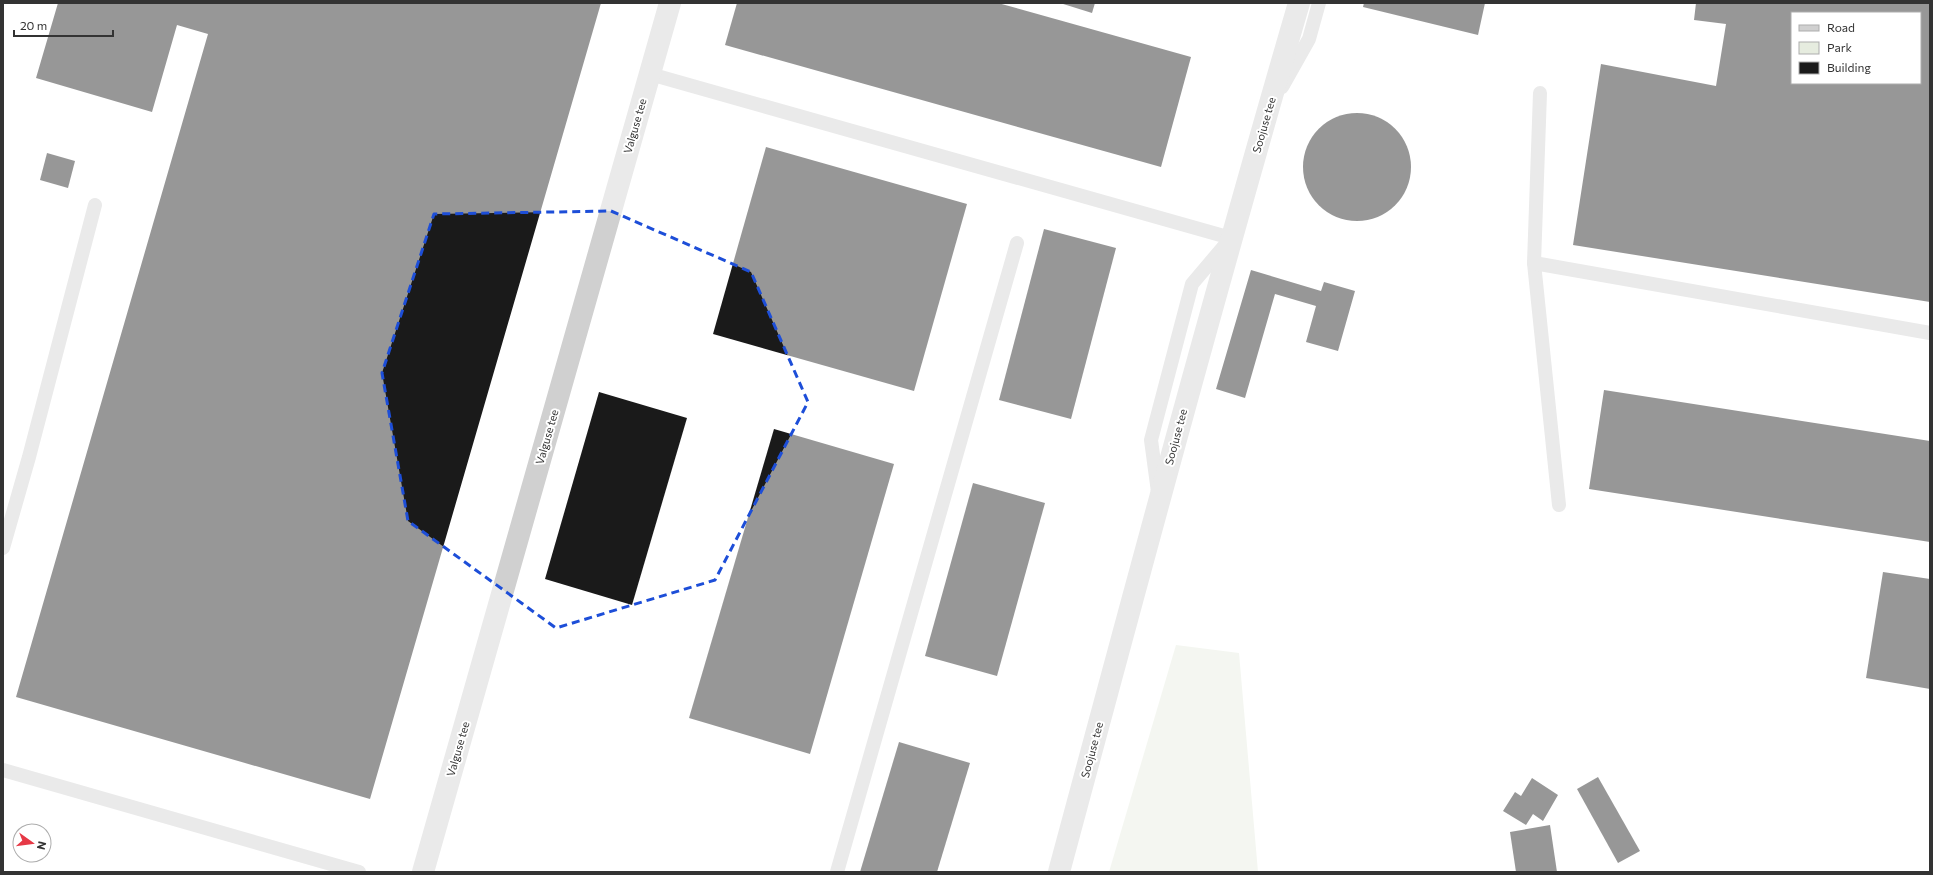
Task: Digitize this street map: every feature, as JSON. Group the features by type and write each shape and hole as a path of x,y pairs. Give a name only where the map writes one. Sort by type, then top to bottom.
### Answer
{"street":[{"name":"Valguse tee","path":"423,872 670,3"},
{"name":"Soojuse tee","path":"1059,872 1231,238 1299,3"}],"lane":[{"path":"1268,111 1309,39 1319,3"},
{"path":"650,74 1231,238"},
{"path":"1540,93 1534,263 1560,505"},
{"path":"3,548 29,457 95,205"},
{"path":"837,872 1017,243"},
{"path":"1534,263 1930,333"},
{"path":"3,770 359,872"}],"highlighted area":[{"path":"611,211 751,272 808,402 715,580 556,628 408,521 382,373 434,214"}],"green space":[{"path":"1176,645 1239,653 1258,872 1109,872"}],"building":[{"path":"58,3 601,3 370,799 16,697 208,34 177,25 152,112 36,78"},
{"path":"737,3 998,3 1191,57 1161,167 725,45"},
{"path":"1060,3 1095,3 1092,13"},
{"path":"1364,3 1485,3 1478,35 1363,7"},
{"path":"1696,3 1930,3 1930,302 1573,245 1601,64 1716,86 1726,24 1694,20"},
{"path":"1357,113 1378,117 1395,129 1407,146 1411,167 1407,188 1395,205 1378,217 1357,221 1336,217 1319,205 1307,188 1303,167 1307,146 1319,129 1336,117"},
{"path":"766,147 967,204 914,391 713,334"},
{"path":"47,153 75,161 68,188 40,180"},
{"path":"1044,229 1116,248 1071,419 999,400"},
{"path":"1251,270 1321,291 1324,282 1355,291 1338,351 1306,342 1316,306 1275,294 1245,398 1216,389"},
{"path":"1604,390 1930,441 1930,542 1589,489"},
{"path":"599,392 687,418 632,605 545,579"},
{"path":"774,429 894,464 810,754 689,718"},
{"path":"973,483 1045,503 997,676 925,656"},
{"path":"1883,572 1930,579 1930,689 1866,678"},
{"path":"899,742 970,763 937,872 860,872"},
{"path":"1598,777 1640,851 1618,863 1577,789"},
{"path":"1532,778 1558,795 1543,821 1533,814 1526,825 1503,811 1515,792 1521,796"},
{"path":"1550,825 1557,872 1516,872 1510,832"}]}
